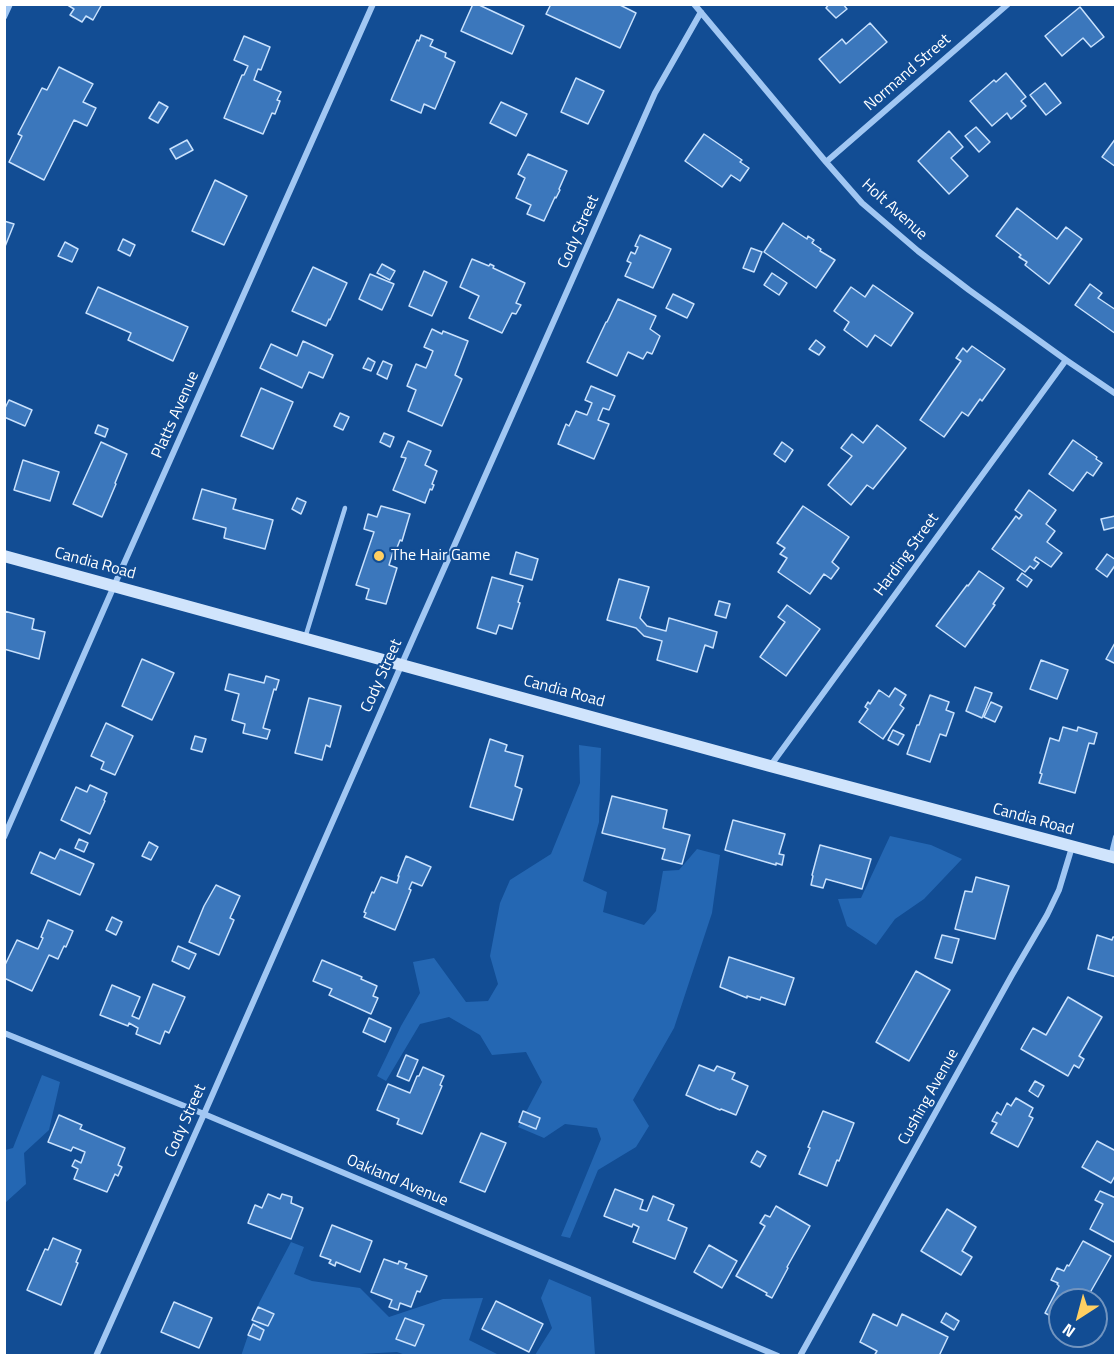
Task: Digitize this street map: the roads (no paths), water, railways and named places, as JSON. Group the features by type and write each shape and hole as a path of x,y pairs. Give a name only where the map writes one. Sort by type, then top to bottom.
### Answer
{"main road":[{"name":"Candia Road","path":"4,556 770,766 1113,857"}],"street":[{"path":"4,17 10,4"},
{"name":"Platts Avenue","path":"4,837 373,4"},
{"name":"Holt Avenue","path":"694,4 862,203 969,290 1116,394"},
{"name":"Normand Street","path":"826,162 1008,4"},
{"name":"Cody Street","path":"96,1356 655,93 701,12"},
{"name":"Harding Street","path":"770,766 1066,360"},
{"path":"1113,857 1116,837"},
{"name":"Cushing Avenue","path":"800,1356 1047,915 1059,890 1072,847"},
{"name":"Oakland Avenue","path":"4,1033 204,1114 778,1356"}],"lane":[{"path":"305,638 345,508"}],"place":[{"name":"The Hair Game","path":"379,556"}]}
